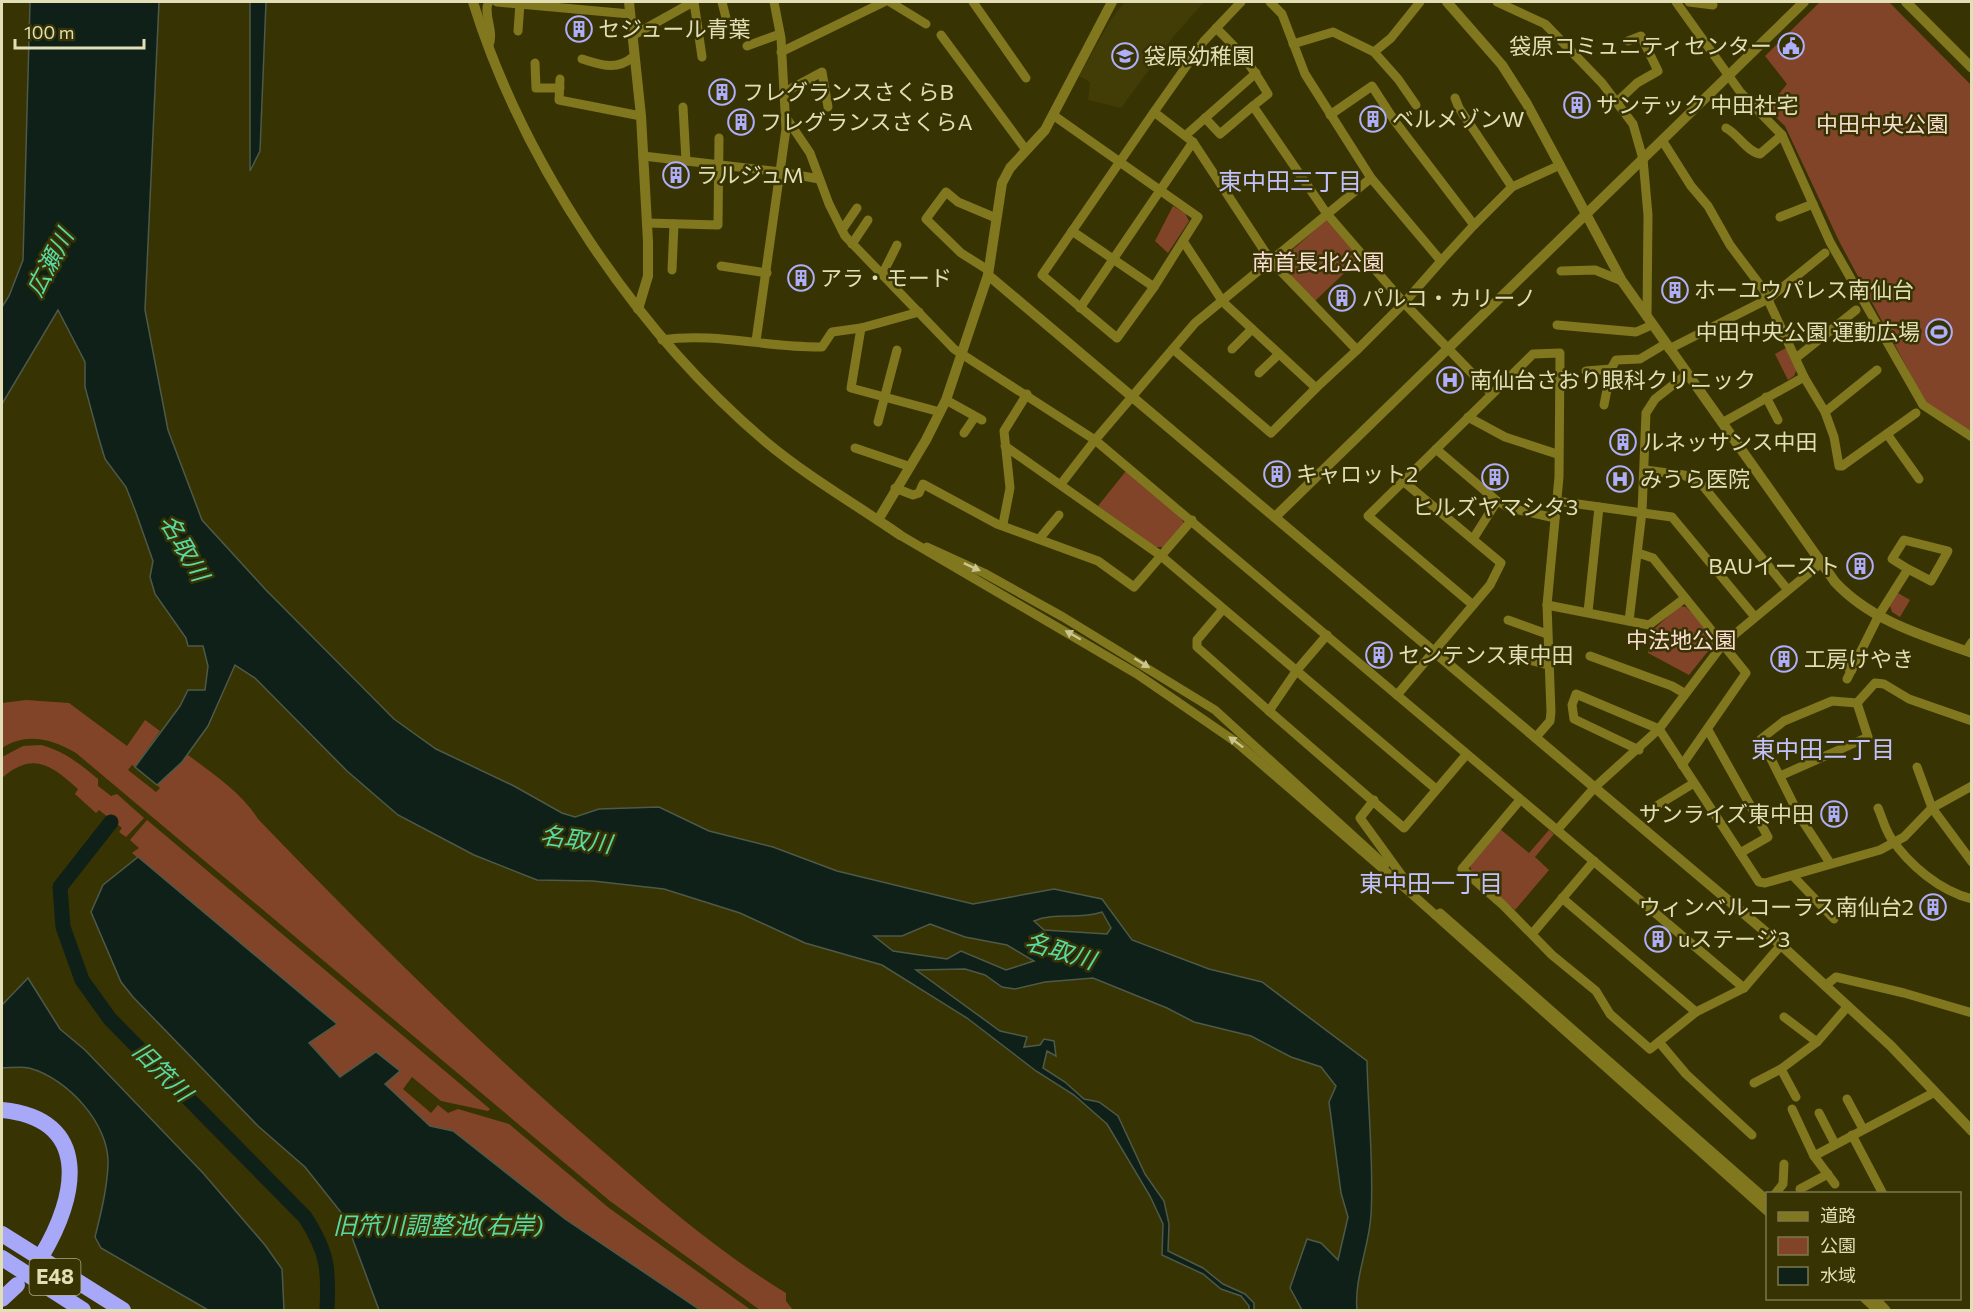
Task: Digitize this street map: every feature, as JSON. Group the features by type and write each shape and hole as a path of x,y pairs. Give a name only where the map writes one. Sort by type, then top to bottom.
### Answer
{"highway":[{"path":"2,1110 18,1112 42,1122 58,1136 69,1159 69,1197 56,1232 39,1253 61,1193 64,1177 60,1156 54,1146 38,1130 20,1122 2,1122"},
{"path":"2,1234 123,1311"},
{"name":"E48","path":"2,1242 110,1311"},
{"name":"E48","path":"2,1258 83,1311"},
{"path":"2,1299 10,1285"}],"street":[{"path":"473,2 506,86 547,170 596,250 662,340 765,442 848,503 1155,685 1236,742 1404,886 1766,1211"},
{"path":"489,2 487,7 492,39 489,45"},
{"path":"496,2 630,14"},
{"path":"629,2 641,116 648,223 648,276 638,309"},
{"path":"632,36 693,2 702,57"},
{"path":"722,2 726,18"},
{"path":"756,341 781,172 785,116 780,34 774,2"},
{"path":"781,52 884,2"},
{"path":"890,2 926,24"},
{"path":"973,2 1026,78"},
{"path":"878,520 908,466 926,440 946,400 988,272 1002,183 1010,168 1045,130 1112,2"},
{"path":"1106,13 1119,2"},
{"path":"1053,116 1119,161 1160,189 1198,217 1154,287 1117,338 1042,275 1119,161 1204,41 1242,2"},
{"path":"1270,2 1282,14 1305,74 1371,178 1441,261"},
{"path":"1374,52 1390,38 1420,2"},
{"path":"1446,2 1502,65 1527,104 1558,166 1622,281 1821,563 1844,591 1879,615 1905,628 1970,649"},
{"path":"1497,2 1545,24 1617,102 1633,124 1643,159 1648,214 1649,321"},
{"path":"1676,2 1741,93 1782,135 1830,242 1923,405 1971,437"},
{"path":"1689,2 1713,5"},
{"path":"1275,517 1804,2"},
{"path":"1906,2 1971,68"},
{"path":"518,31 520,3"},
{"path":"1205,118 1220,134 1268,94 1245,55 1216,28"},
{"path":"1293,44 1333,32 1374,52 1398,79 1416,105"},
{"path":"747,46 780,34"},
{"path":"941,35 1026,150"},
{"path":"1617,102 1658,71 1641,36 1628,41"},
{"path":"582,59 611,67 623,65 633,57"},
{"path":"533,69 536,88 560,83 559,100 641,116"},
{"path":"783,93 822,72 828,107"},
{"path":"1186,135 1256,73"},
{"path":"1330,115 1372,86 1394,120 1474,225"},
{"path":"1455,98 1458,108 1512,187"},
{"path":"1253,106 1327,214 1404,303 1492,394"},
{"path":"683,107 686,161"},
{"path":"1154,112 1193,142 1271,261 1357,350"},
{"path":"785,116 810,153 842,230 852,244 962,356 1027,394 1095,440 1744,988"},
{"path":"1726,128 1734,132 1755,153 1760,154 1782,135"},
{"path":"648,223 718,225 719,138"},
{"path":"1662,140 1691,186 1708,206 1730,245 1753,272 1768,299 1804,377 1825,412 1834,437 1839,466 1916,413"},
{"path":"1080,308 1193,142"},
{"path":"643,156 781,172 819,179"},
{"path":"1173,349 1271,433 1404,303 1474,225 1512,187 1558,166"},
{"path":"1061,484 1095,440 1196,323 1371,178"},
{"path":"996,218 957,202 946,192 926,219 961,253 988,272 1781,945 1848,1006 1971,1131"},
{"path":"1780,217 1813,204"},
{"path":"842,230 857,208"},
{"path":"852,244 868,220"},
{"path":"672,270 674,224"},
{"path":"1072,231 1154,287"},
{"path":"1183,241 1223,302 1316,388"},
{"path":"882,275 897,245"},
{"path":"1604,405 1611,369 1616,360 1640,359 1768,299 1826,253"},
{"path":"721,266 767,273"},
{"path":"1562,271 1595,270 1622,281"},
{"path":"1796,358 1856,310"},
{"path":"662,340 682,337 822,346 832,332 861,328 919,312"},
{"path":"1557,325 1636,332 1649,321"},
{"path":"861,328 852,388 940,412"},
{"path":"1232,349 1252,329"},
{"path":"878,422 897,350"},
{"path":"1473,605 1368,516 1533,354 1560,353 1557,454 1559,477 1547,605 1550,721 1536,738"},
{"path":"1259,373 1279,354"},
{"path":"1586,371 1611,369"},
{"path":"1825,412 1877,370"},
{"path":"1629,621 1642,512 1645,470 1644,428 1649,406 1687,374"},
{"path":"1722,423 1804,377"},
{"path":"1003,524 1010,488 1004,431 1027,394"},
{"path":"1767,397 1778,420"},
{"path":"946,400 979,418 964,433"},
{"path":"1468,417 1505,437 1557,454"},
{"path":"1887,434 1919,479"},
{"path":"1005,446 1160,555 1436,789"},
{"path":"855,448 908,466"},
{"path":"1436,449 1497,501 1510,508 1555,518"},
{"path":"1645,470 1684,475 1703,486 1788,590"},
{"path":"1397,695 1490,585 1500,563 1403,481"},
{"path":"895,488 913,495 919,493 923,484 997,524 1003,524 1098,561 1134,587 1192,520"},
{"path":"1473,539 1497,501"},
{"path":"1556,501 1663,514 1680,524 1755,617"},
{"path":"1588,612 1599,507"},
{"path":"1040,538 1059,515"},
{"path":"900,535 994,578 1126,654 1215,710 1351,831 1404,886 1414,891 1452,922 1766,1200"},
{"path":"1904,540 1948,551 1931,581 1908,569 1892,559 1904,540"},
{"path":"1638,553 1653,558 1746,673 1682,765"},
{"path":"1557,830 1595,787 1639,750 1659,729 1722,644 1821,563"},
{"path":"1831,658 1850,674 1879,615 1908,569"},
{"path":"1547,605 1649,625 1685,598"},
{"path":"1223,609 1197,639 1197,647 1404,828 1467,755"},
{"path":"1508,620 1547,634"},
{"path":"1269,711 1297,670 1327,635"},
{"path":"1590,656 1672,686 1684,693"},
{"path":"1522,658 1548,665"},
{"path":"1857,703 1875,683 1884,684 1909,699 1971,721"},
{"path":"1639,750 1574,719 1572,705 1576,694 1659,729 1759,882 1793,876 1896,843 1932,808 1971,786"},
{"path":"1830,863 1800,817 1761,739 1784,721 1832,701 1857,703"},
{"path":"1780,776 1868,737 1857,703"},
{"path":"1708,730 1768,837 1740,853"},
{"path":"1917,767 1932,808 1971,862"},
{"path":"1659,805 1694,783"},
{"path":"1374,800 1360,818 1405,880 1404,886"},
{"path":"1520,800 1462,869 1552,955 1596,991 1610,1014 1650,1049 1695,1012 1744,988 1781,945"},
{"path":"1878,808 1896,843 1937,883 1971,899"},
{"path":"1532,934 1594,861"},
{"path":"1793,876 1834,919"},
{"path":"1562,898 1695,1012"},
{"path":"1826,985 1836,977 1904,993 1971,1013"},
{"path":"1754,1083 1781,1069 1817,1042 1848,1006"},
{"path":"1784,1017 1817,1042"},
{"path":"1659,1042 1686,1074 1752,1135"},
{"path":"1781,1069 1796,1097"},
{"path":"1814,1156 1935,1092"},
{"path":"1847,1099 1863,1129"},
{"path":"1792,1109 1814,1156 1835,1184"},
{"path":"1819,1113 1835,1144"},
{"path":"1852,1135 1880,1192"},
{"path":"1777,1192 1783,1184 1784,1164"},
{"path":"1800,1189 1828,1174"},
{"path":"1864,1300 1877,1311"}],"shaded area":[{"name":"袋原幼稚園","path":"1125,2 1204,2 1174,36 1121,108 1088,100 1090,82 1079,76 1111,19"}],"green space":[{"name":"中田中央公園","path":"1820,2 1889,2 1971,85 1971,433 1926,403 1839,241 1785,126 1767,109 1787,84 1765,56"},
{"path":"1173,206 1185,213 1189,221 1168,253 1155,241"},
{"name":"南首長北公園","path":"1326,220 1360,258 1315,301 1278,263"},
{"path":"1786,348 1797,369 1794,376 1788,380 1775,354"},
{"path":"1126,471 1180,516 1184,523 1164,547 1156,547 1098,506"},
{"path":"1898,593 1910,600 1900,617 1892,612 1890,606"},
{"name":"中法地公園","path":"1679,606 1686,607 1713,635 1713,645 1689,675 1648,653 1652,631"},
{"path":"26,700 69,703 127,746 145,720 160,731 135,767 132,765 128,770 156,792 160,788 157,785 188,755 226,784 384,947 514,1072 670,1208 738,1261 786,1293 786,1301 793,1310 760,1310 610,1201 76,753 58,744 39,739 20,740 2,748 2,703"},
{"path":"41,745 64,754 78,763 98,779 98,786 111,796 117,794 144,818 126,837 119,832 122,828 99,810 96,813 75,794 78,789 59,773 42,764 23,765 2,778 2,757 23,746"},
{"path":"147,820 490,1109 488,1111 441,1101 412,1077 403,1089 431,1113 438,1105 448,1113 458,1109 509,1124 609,1208 751,1310 700,1310 565,1219 453,1131 430,1126 385,1084 341,1078 309,1042 336,1024 132,853 139,848 130,840"},
{"path":"1500,829 1529,853 1549,830 1554,834 1535,857 1549,870 1515,910 1471,871 1470,865"}],"water":[{"path":"30,2 159,2 145,310 168,430 202,520 265,589 394,719 436,749 514,786 562,813 575,817 599,809 659,807 709,831 773,847 837,871 973,904 1054,889 1102,899 1132,940 1209,969 1262,982 1367,1061 1372,1196 1368,1239 1358,1286 1357,1310 1302,1310 1290,1288 1307,1239 1321,1243 1338,1260 1348,1217 1341,1193 1329,1102 1336,1086 1321,1067 1291,1057 1251,1036 1194,1022 1167,1008 1093,978 1045,982 1015,989 1002,987 985,975 965,969 916,970 1000,1031 1027,1037 1024,1047 1040,1045 1044,1039 1054,1041 1056,1056 1047,1051 1043,1068 1065,1082 1084,1099 1099,1102 1118,1116 1145,1174 1164,1201 1169,1224 1168,1251 1203,1268 1223,1284 1245,1294 1254,1303 1254,1310 1249,1310 1249,1306 1241,1296 1221,1289 1203,1274 1162,1255 1163,1224 1150,1196 1107,1124 1074,1095 1036,1071 967,1018 882,965 805,943 740,913 664,889 593,881 537,880 474,855 398,815 347,771 255,678 235,665 208,726 182,762 157,785 135,767 180,706 188,690 205,690 208,666 203,646 188,646 186,638 155,594 150,577 153,561 126,487 105,459 85,387 85,362 58,310 2,404 2,307 9,296 23,260","holes":["1102,912 1111,928 1107,934 1044,930 1034,921 1042,918 1085,916","930,924 965,937 1007,945 1034,961 1006,970 961,951 947,959 893,951 874,936 902,936"]},
{"path":"250,2 266,2 260,151 250,171"},
{"name":"旧笊川調整池(右岸)","path":"138,857 337,1024 309,1043 340,1077 376,1052 400,1071 385,1084 430,1126 453,1131 565,1219 700,1310 379,1310 344,1216 305,1167 258,1126 121,982 91,912 103,885"},
{"path":"28,978 60,1029 85,1050 203,1173 265,1245 282,1269 284,1310 208,1310 101,1248 95,1237 105,1192 108,1165 107,1149 94,1119 71,1092 43,1073 26,1067 2,1068 2,1005"}],"waterway":[{"name":"旧笊川","path":"111,822 60,887 63,927 82,980 110,1019 305,1217 323,1251 328,1283 327,1310"}],"place":[{"name":"セジュール青葉","path":"579,29"},
{"name":"袋原コミュニティセンター","path":"1791,46"},
{"name":"袋原幼稚園","path":"1125,56"},
{"name":"フレグランスさくらB","path":"722,92"},
{"name":"サンテック 中田社宅","path":"1577,105"},
{"name":"ベルメゾンW","path":"1373,119"},
{"name":"フレグランスさくらA","path":"741,122"},
{"name":"ラルジュM","path":"676,175"},
{"name":"アラ・モード","path":"801,278"},
{"name":"ホーユウパレス南仙台","path":"1675,290"},
{"name":"パルコ・カリーノ","path":"1342,298"},
{"name":"中田中央公園 運動広場","path":"1939,332"},
{"name":"南仙台さおり眼科クリニック","path":"1450,380"},
{"name":"ルネッサンス中田","path":"1623,442"},
{"name":"キャロット2","path":"1277,474"},
{"name":"ヒルズヤマシタ3","path":"1495,477"},
{"name":"みうら医院","path":"1620,479"},
{"name":"BAUイースト","path":"1860,566"},
{"name":"センテンス東中田","path":"1379,655"},
{"name":"工房けやき","path":"1784,659"},
{"name":"サンライズ東中田","path":"1834,814"},
{"name":"ウィンベルコーラス南仙台2","path":"1933,907"},
{"name":"uステージ3","path":"1658,939"}],"district":[{"name":"東中田三丁目","path":"1290,182"},
{"name":"東中田二丁目","path":"1823,750"},
{"name":"東中田一丁目","path":"1431,884"}],"water label":[{"name":"広瀬川","path":"50,263"},
{"name":"名取川","path":"184,548"},
{"name":"名取川","path":"576,840"},
{"name":"名取川","path":"1060,951"}]}
